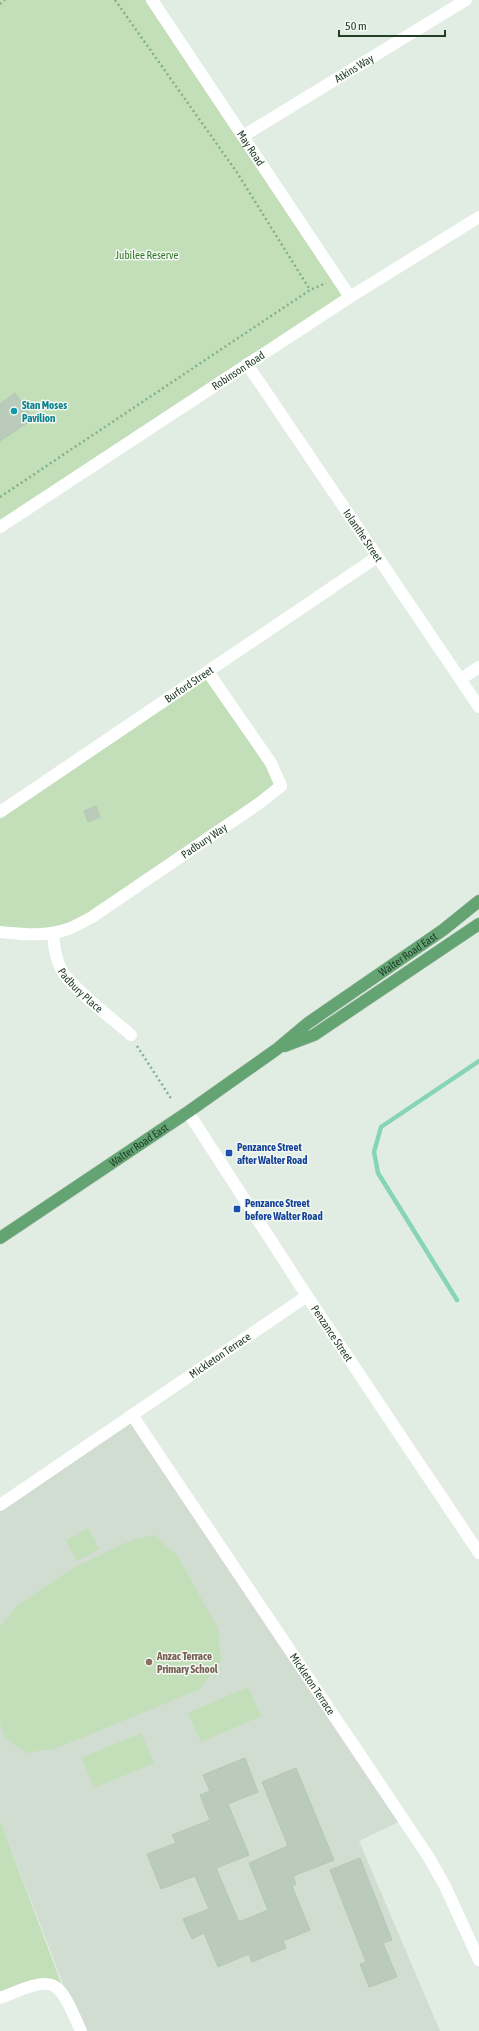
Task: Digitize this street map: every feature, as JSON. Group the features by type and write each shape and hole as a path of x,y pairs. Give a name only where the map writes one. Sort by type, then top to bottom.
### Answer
{"main road":[{"name":"Walter Road East","path":"0,1238 188,1112 277,1049 308,1023 443,930 479,901"},
{"name":"Walter Road East","path":"277,1049 314,1035 479,924"}],"street":[{"name":"May Road","path":"152,0 350,296"},
{"name":"Atkins Way","path":"243,136 466,0"},
{"name":"Robinson Road","path":"0,527 350,296 479,217"},
{"name":"Iolanthe Street","path":"247,364 479,706"},
{"name":"Burford Street","path":"0,812 377,557"},
{"path":"461,679 479,667"},
{"name":"Padbury Way","path":"0,932 23,934 53,933 68,929 92,916 261,802 280,786 271,763 208,672"},
{"name":"Padbury Place","path":"53,933 55,953 61,970 72,983 130,1035"},
{"name":"Penzance Street","path":"188,1112 307,1296 479,1553"},
{"name":"Mickleton Terrace","path":"0,1505 307,1296"},
{"name":"Mickleton Terrace","path":"132,1415 428,1856 445,1886 479,1960"},
{"path":"0,1998 33,1984 43,1982 50,1984 59,1988 65,1997 81,2031"}],"path":[{"path":"0,4 5,0"},
{"path":"115,0 238,174 310,290"},
{"path":"0,497 310,290 332,281"},
{"path":"130,1035 172,1100"}],"shaded area":[{"name":"Anzac Terrace Primary School","path":"132,1415 403,1820 359,1841 440,2031 81,2031 0,1820 0,1505"}],"green space":[{"name":"Jubilee Reserve","path":"0,0 152,0 350,297 0,527"},
{"path":"208,672 281,786 68,929 0,932 0,812"},
{"path":"88,1528 99,1549 77,1561 66,1541"},
{"path":"154,1535 176,1554 218,1628 221,1661 200,1689 57,1748 26,1753 5,1738 0,1723 0,1627 18,1605 73,1568 132,1540"},
{"path":"248,1687 261,1716 201,1742 188,1713"},
{"path":"141,1733 154,1763 94,1788 82,1758"},
{"path":"0,1820 70,2007 50,1985 0,1998"}],"building":[{"name":"Stan Moses Pavilion","path":"15,393 33,419 0,441 0,404"},
{"path":"96,806 100,817 88,822 84,811"},
{"path":"245,1758 258,1792 228,1804 249,1855 216,1868 239,1922 268,1910 249,1863 288,1846 262,1782 296,1768 334,1860 293,1876 296,1884 292,1886 310,1930 283,1941 286,1948 252,1962 249,1954 218,1967 204,1933 192,1939 183,1919 209,1909 195,1876 161,1889 147,1854 176,1843 172,1835 210,1820 200,1795 210,1791 203,1775"},
{"path":"360,1858 392,1940 383,1943 397,1977 369,1987 360,1964 366,1962 330,1870"}],"waterway":[{"path":"457,1300 378,1173 374,1152 381,1127 479,1061"}],"place":[{"name":"Stan Moses Pavilion","path":"14,411"},
{"name":"Penzance Street after Walter Road","path":"229,1153"},
{"name":"Penzance Street before Walter Road","path":"237,1209"},
{"name":"Anzac Terrace Primary School","path":"149,1662"}]}
